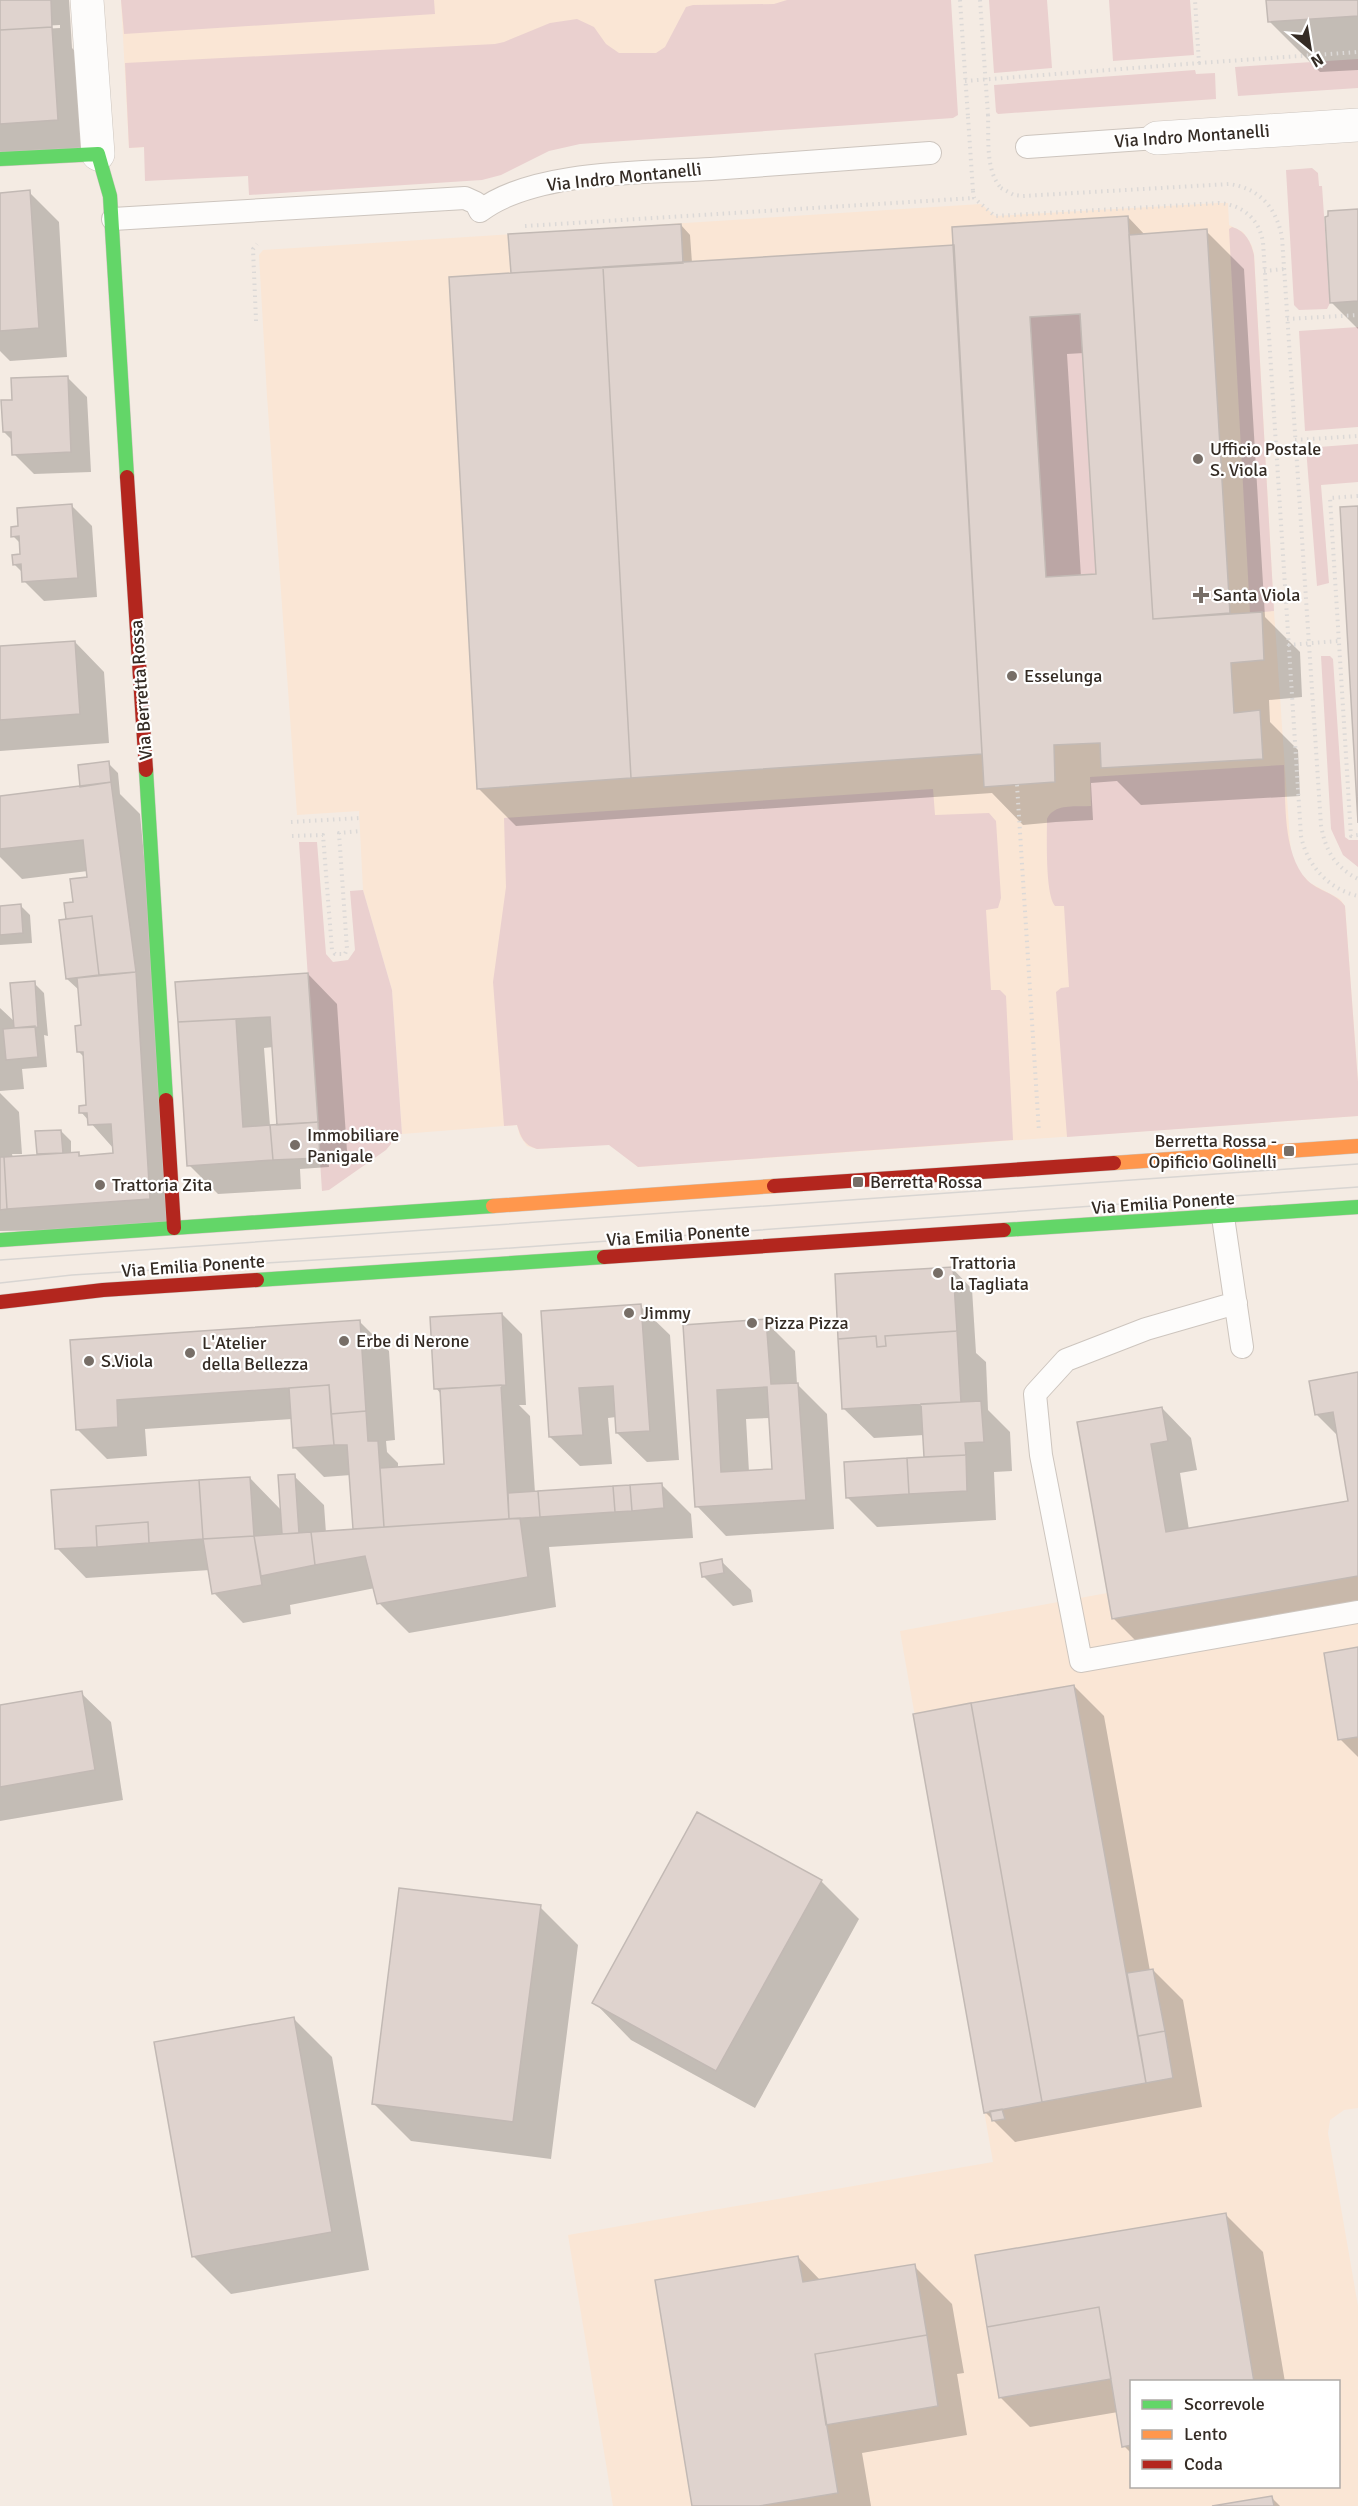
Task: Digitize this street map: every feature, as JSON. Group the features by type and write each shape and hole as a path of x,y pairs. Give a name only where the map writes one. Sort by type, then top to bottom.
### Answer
{"main road":[{"path":"0,159 98,154"},
{"name":"Via Berretta Rossa","path":"98,154 110,196 113,219 174,1228"},
{"path":"0,1240 1358,1146"},
{"name":"Via Emilia Ponente","path":"0,1302 103,1290 1358,1207"}],"street":[{"name":"Via Berretta Rossa","path":"87,0 98,154"},
{"name":"Via Indro Montanelli","path":"1157,138 1358,124"}],"lane":[{"name":"Via Indro Montanelli","path":"1027,147 1157,138"},
{"name":"Via Indro Montanelli","path":"113,219 465,198 476,203 480,210 512,193 575,178 930,153"},
{"path":"1223,1217 1242,1347"},
{"path":"1236,1303 1146,1329 1066,1360 1035,1394 1041,1455 1081,1661 1357,1612"}],"path":[{"path":"960,0 974,198"},
{"path":"980,0 991,168 993,177 1001,188 1014,195 1023,196 1219,184 1247,187 1266,201 1275,214 1281,237 1284,269 1323,839 1340,867 1358,879"},
{"path":"1195,0 1199,63"},
{"path":"965,81 1358,52"},
{"path":"513,227 974,198 994,216 1228,203 1244,210 1258,225 1263,242 1300,836 1303,849 1323,877 1341,890 1358,896"},
{"path":"256,321 253,249 256,244 268,243"},
{"path":"1264,271 1284,269"},
{"path":"1287,319 1358,315"},
{"path":"1294,440 1358,436"},
{"path":"1358,496 1330,498 1351,836 1358,835"},
{"path":"1288,645 1338,641"},
{"path":"1017,785 1040,1139"},
{"path":"291,822 360,818"},
{"path":"292,836 324,835 332,950 339,956 345,954 347,949 339,833 360,831"}],"shaded area":[{"path":"121,0 876,0 882,109 129,148"},
{"path":"121,0 434,0 435,14 124,34"},
{"path":"787,0 951,0 958,115 953,118 580,144 549,151 501,175 482,180 249,195 248,176 145,181 144,147 129,148 125,63 495,44 550,23 577,19 594,27 606,44 619,53 656,53 665,47 686,7 774,4"},
{"path":"989,0 1047,0 1052,68 994,73"},
{"path":"1109,0 1190,0 1194,55 1113,61"},
{"path":"1358,59 1358,88 1238,96 1235,67"},
{"path":"1195,70 1196,74 1215,73 1216,99 998,114 996,112 994,85"},
{"path":"1312,168 1318,173 1319,186 1322,186 1330,303 1327,309 1299,310 1294,305 1286,170"},
{"path":"1228,203 1229,225 1243,232 1252,246 1254,255 1274,611 1291,855 1297,869 1310,883 1340,899 1345,906 1358,1082 1358,1116 638,1167 609,1144 537,1149 527,1146 520,1136 517,1125 402,1134 392,990 363,890 359,811 297,815 267,396 259,255 263,250 981,204 995,216"},
{"path":"1232,227 1241,231 1247,238 1254,255 1274,611 1250,613 1229,229"},
{"path":"1080,314 1096,574 1046,577 1030,317"},
{"path":"1358,327 1358,427 1305,431 1299,331"},
{"path":"1358,444 1358,482 1321,485 1329,583 1317,586 1306,448"},
{"path":"1321,656 1330,656 1333,659 1345,837 1349,840 1358,840 1358,867 1343,855 1331,829"},
{"path":"1284,765 1287,826 1293,856 1307,880 1337,898 1345,906 1358,1082 1358,1116 1067,1137 1056,992 1061,988 1069,987 1064,906 1055,906 1050,890 1047,865 1047,819 1050,814 1060,808 1091,806 1090,777"},
{"path":"933,789 935,815 989,813 996,821 1001,898 998,908 986,910 991,990 1000,990 1006,996 1013,1140 638,1167 609,1145 537,1149 524,1140 517,1125 504,1126 493,982 506,887 504,818"},
{"path":"299,842 317,842 326,954 333,962 348,960 355,950 350,891 363,890 392,990 402,1134 391,1135 391,1144 386,1150 329,1190 322,1191"},
{"path":"1358,1547 1358,2108 1344,2110 1330,2120 1328,2133 1358,2306 1358,2506 613,2506 568,2235 993,2162 900,1631"}],"building":[{"path":"0,0 51,0 52,27 0,30"},
{"path":"1266,0 1358,0 1358,16 1268,22"},
{"path":"52,27 58,120 0,124 0,30"},
{"path":"30,190 39,328 0,331 0,193"},
{"path":"1358,209 1358,301 1330,303 1325,217 1328,216 1328,211"},
{"path":"1128,216 1153,619 1262,612 1264,660 1231,663 1234,713 1260,710 1263,759 1101,768 1100,743 1054,745 1055,782 984,787 952,227","holes":["1080,314 1096,574 1046,577 1030,317"]},
{"path":"681,224 683,263 511,273 508,234"},
{"path":"1207,229 1230,613 1153,619 1129,235"},
{"path":"954,245 982,754 631,778 603,267"},
{"path":"603,267 631,778 477,789 449,277"},
{"path":"68,376 71,452 12,455 11,432 3,432 1,400 12,400 11,378"},
{"path":"72,504 78,578 22,582 21,564 13,565 12,555 20,554 19,536 11,537 11,527 18,526 17,508"},
{"path":"1358,506 1358,823 1340,507"},
{"path":"75,641 80,714 0,720 0,646"},
{"path":"109,761 111,782 80,787 78,765"},
{"path":"111,782 136,972 99,975 92,916 66,919 64,903 73,902 70,879 87,877 83,840 0,849 0,796"},
{"path":"21,904 23,933 0,935 0,906"},
{"path":"92,916 99,975 66,979 59,920"},
{"path":"136,972 150,1199 7,1209 4,1157 79,1152 79,1156 113,1153 111,1124 88,1125 87,1113 79,1113 79,1106 86,1105 83,1052 77,1052 75,1026 81,1025 77,978"},
{"path":"308,973 318,1122 277,1125 270,1017 178,1022 175,982"},
{"path":"35,981 38,1027 14,1028 10,983"},
{"path":"236,1019 243,1127 270,1125 273,1160 187,1166 178,1022"},
{"path":"35,1026 38,1057 6,1060 3,1029"},
{"path":"318,1122 320,1158 273,1160 270,1125"},
{"path":"61,1130 63,1153 37,1154 35,1131"},
{"path":"0,1157 4,1157 7,1209 0,1210"},
{"path":"953,1267 957,1331 885,1336 886,1346 877,1347 876,1336 838,1339 835,1274"},
{"path":"641,1304 650,1431 616,1433 613,1386 579,1388 583,1435 549,1437 541,1311"},
{"path":"502,1313 506,1385 434,1389 430,1317"},
{"path":"766,1319 771,1384 798,1383 806,1500 695,1507 683,1325","holes":["767,1387 772,1469 721,1472 717,1390"]},
{"path":"360,1320 366,1411 331,1414 329,1385 117,1400 118,1427 76,1430 70,1340"},
{"path":"957,1331 961,1402 842,1409 838,1339 876,1336 877,1347 886,1346 885,1336"},
{"path":"1358,1372 1358,1576 1112,1619 1077,1422 1162,1407 1168,1441 1151,1444 1166,1532 1348,1501 1333,1412 1315,1415 1309,1381"},
{"path":"329,1385 334,1445 293,1448 289,1388"},
{"path":"501,1385 509,1519 384,1527 380,1468 444,1464 440,1389"},
{"path":"981,1401 984,1442 965,1443 966,1455 924,1457 921,1404"},
{"path":"366,1411 368,1441 378,1441 384,1527 353,1529 347,1445 334,1445 331,1414"},
{"path":"966,1455 967,1491 909,1494 907,1458"},
{"path":"907,1458 909,1494 846,1498 844,1462"},
{"path":"295,1474 299,1533 282,1534 278,1475"},
{"path":"250,1477 254,1536 203,1539 199,1480"},
{"path":"199,1480 203,1539 149,1543 148,1522 96,1526 97,1547 55,1549 51,1490"},
{"path":"662,1483 664,1508 632,1511 630,1485"},
{"path":"630,1485 632,1511 615,1512 613,1486"},
{"path":"613,1486 615,1512 540,1517 538,1491"},
{"path":"538,1491 540,1517 509,1519 508,1493"},
{"path":"520,1518 528,1577 377,1604 365,1556 315,1565 311,1532"},
{"path":"148,1522 149,1543 97,1547 96,1526"},
{"path":"311,1532 315,1565 261,1576 254,1536"},
{"path":"254,1536 262,1585 212,1594 203,1539"},
{"path":"722,1559 724,1573 702,1577 700,1563"},
{"path":"1358,1647 1358,1737 1338,1740 1324,1653"},
{"path":"1074,1685 1146,2083 1042,2102 971,1703"},
{"path":"82,1691 95,1770 0,1787 0,1705"},
{"path":"971,1703 1042,2102 984,2113 913,1714"},
{"path":"697,1812 822,1880 716,2071 592,2003"},
{"path":"399,1888 541,1905 513,2122 372,2104"},
{"path":"1153,1969 1165,2031 1138,2036 1127,1973"},
{"path":"294,2017 332,2232 192,2257 154,2042"},
{"path":"1165,2031 1173,2078 1146,2083 1138,2036"},
{"path":"1002,2109 1005,2119 992,2121 990,2111"},
{"path":"1226,2213 1254,2380 1130,2380 1130,2445 1122,2447 1099,2307 987,2327 975,2255"},
{"path":"798,2256 803,2282 915,2264 927,2335 815,2354 838,2493 759,2506 692,2506 655,2280"},
{"path":"1099,2307 1111,2379 999,2398 987,2327"},
{"path":"927,2335 938,2406 826,2425 815,2354"},
{"path":"1272,2496 1274,2506 1212,2506"}],"tram line":[{"path":"0,1260 1358,1164"},
{"path":"0,1283 72,1275 496,1249 1358,1187"}],"traffic: fast":[{"path":"0,159 98,154 110,196 127,477"},
{"path":"146,770 166,1100"},
{"path":"0,1240 493,1206"},
{"path":"1004,1230 1358,1207"},
{"path":"257,1280 604,1257"}],"traffic: slow":[{"path":"1114,1163 1358,1146"},
{"path":"493,1206 774,1186"}],"traffic: jam":[{"path":"127,477 146,770"},
{"path":"166,1100 174,1228"},
{"path":"774,1186 1114,1163"},
{"path":"604,1257 1004,1230"},
{"path":"0,1302 103,1290 257,1280"}],"place":[{"name":"Ufficio Postale S. Viola","path":"1198,459"},
{"name":"Santa Viola","path":"1201,595"},
{"name":"Esselunga","path":"1012,676"},
{"name":"Immobiliare Panigale","path":"295,1145"},
{"name":"Berretta Rossa - Opificio Golinelli","path":"1289,1151"},
{"name":"Berretta Rossa","path":"858,1182"},
{"name":"Trattoria Zita","path":"100,1185"},
{"name":"Trattoria la Tagliata","path":"938,1273"},
{"name":"Jimmy","path":"629,1313"},
{"name":"Pizza Pizza","path":"752,1323"},
{"name":"Erbe di Nerone","path":"344,1341"},
{"name":"L'Atelier della Bellezza","path":"190,1353"},
{"name":"S.Viola","path":"89,1361"}]}
